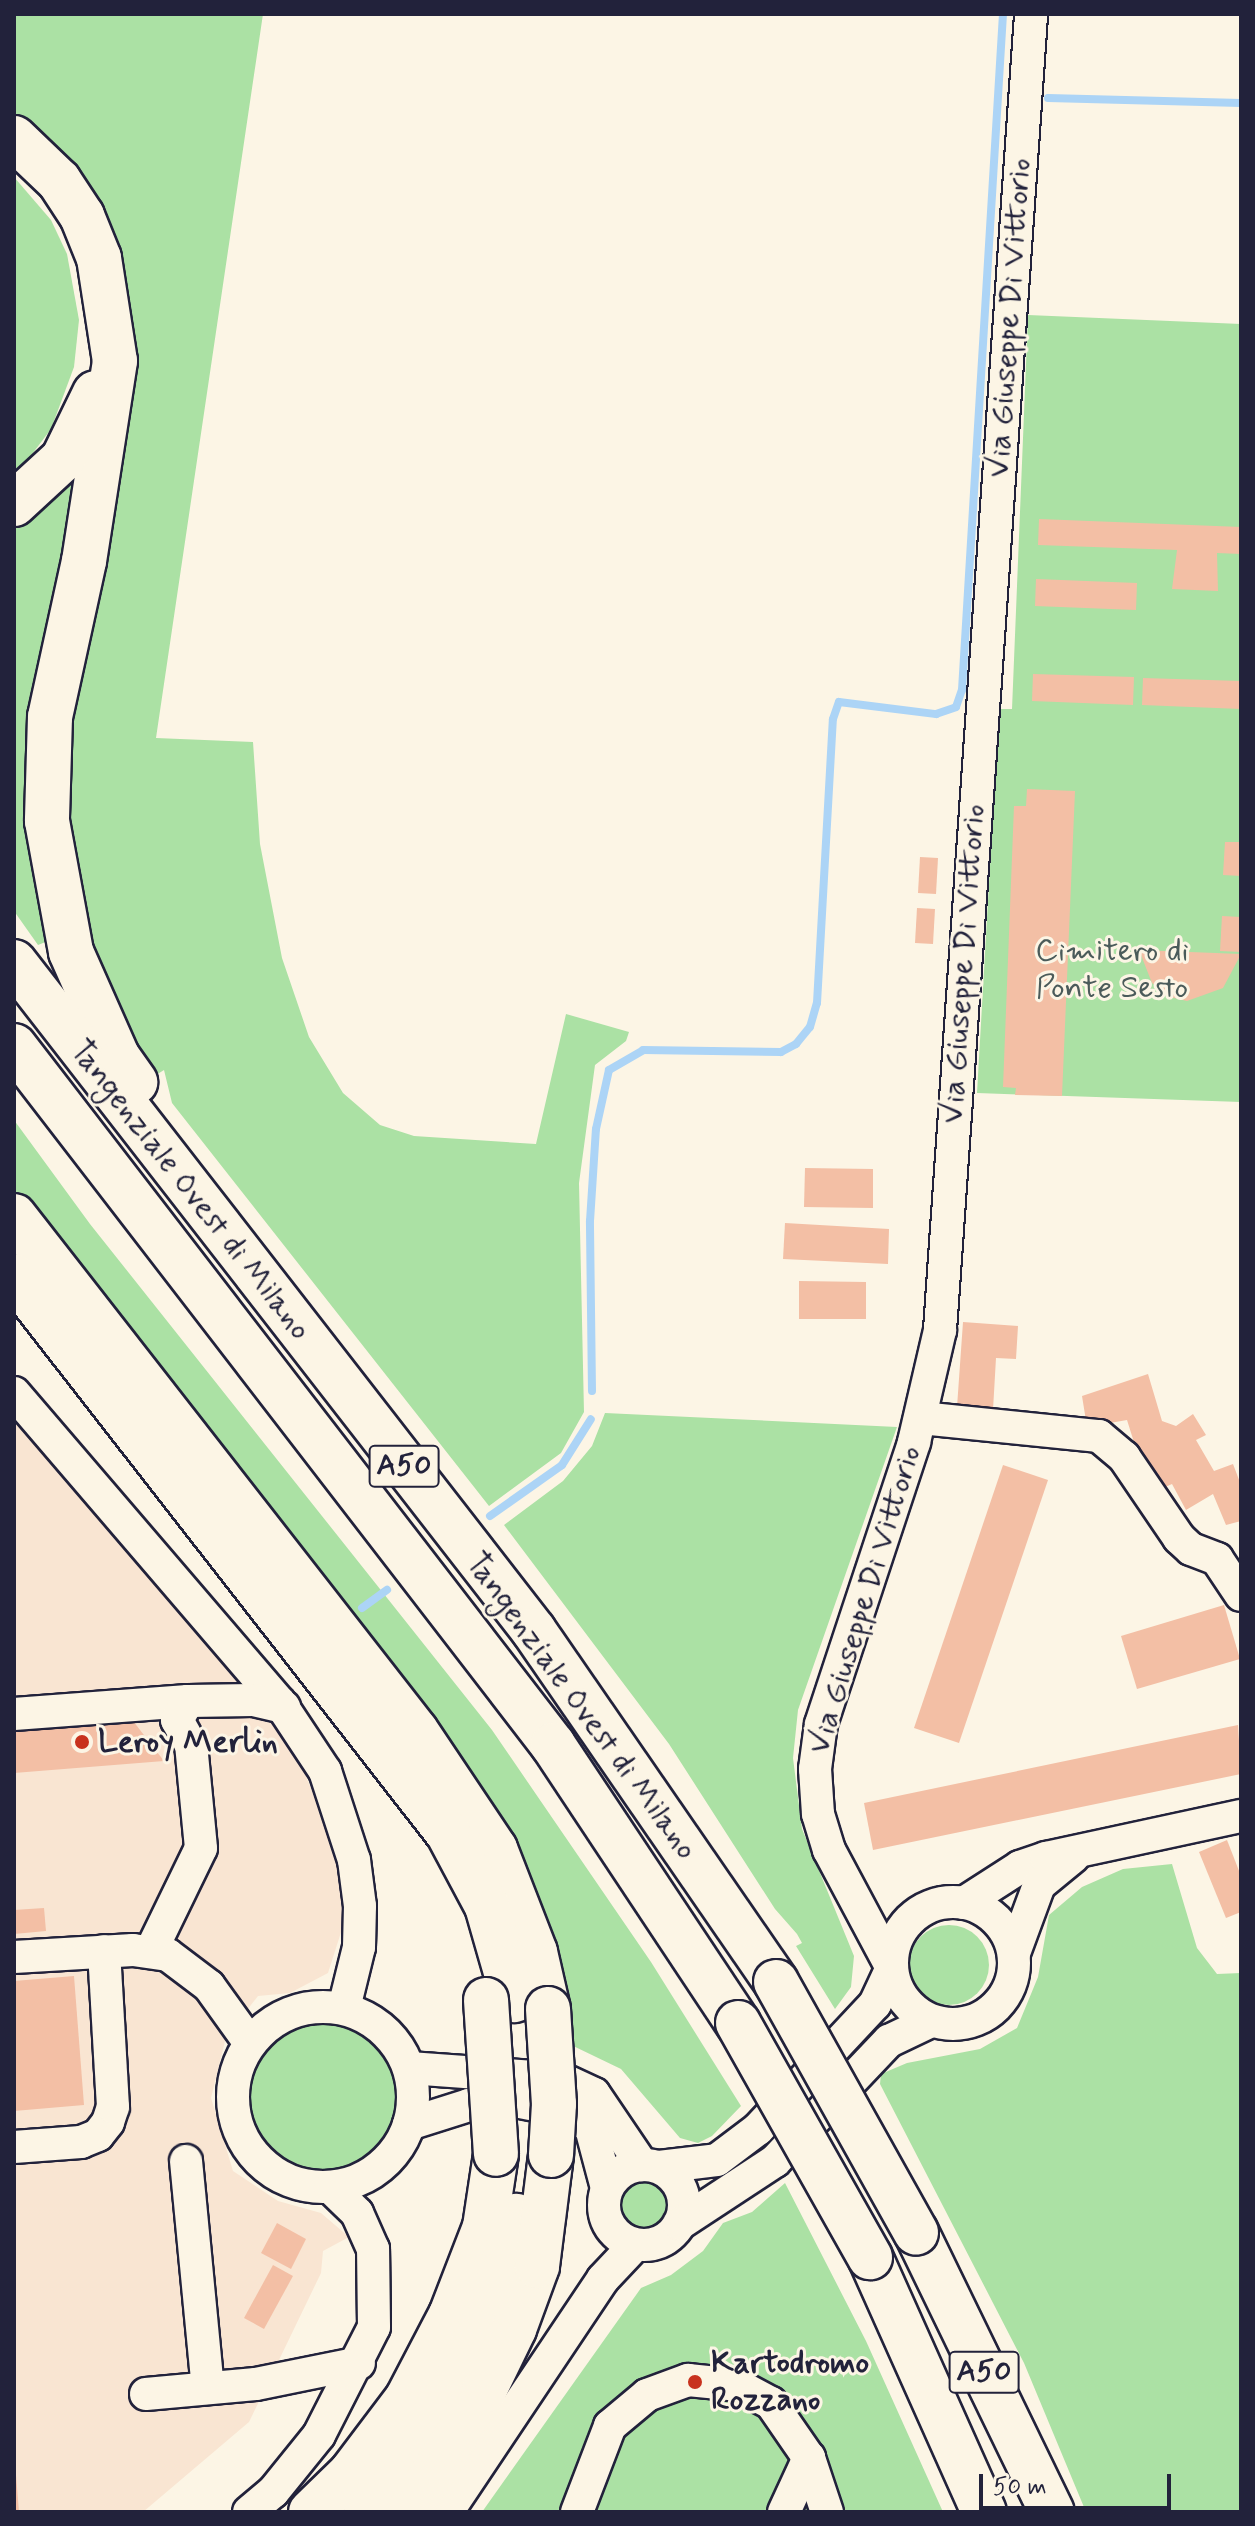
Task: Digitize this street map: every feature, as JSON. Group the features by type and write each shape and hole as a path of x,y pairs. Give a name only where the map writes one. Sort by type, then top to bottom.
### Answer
{"highway":[{"path":"14,138 59,181 82,216 99,258 115,361 84,561 50,717 47,821 71,952 117,1056 198,1176 259,1281"},
{"path":"14,504 63,459 86,419 103,372 107,304"},
{"name":"Tangenziale Ovest di Milano","path":"14,962 534,1631 776,1982 916,2232 1052,2512"},
{"name":"Tangenziale Ovest di Milano","path":"14,1046 553,1745 738,2023 870,2257 984,2512"},
{"path":"14,1216 416,1731 495,1849 535,1952 516,2003 524,2153 537,2266 514,2329 484,2391 408,2512"},
{"path":"14,1276 395,1763 447,1875 516,2003 554,2104 485,2227 451,2315 407,2399 351,2473 311,2512"},
{"path":"366,2512 396,2476 459,2375 483,2321 519,2205 524,2153"}],"street":[{"name":"Via Giuseppe Di Vittorio","path":"892,1968 829,1850 818,1814 815,1769 821,1724 921,1418 940,1330 1031,14"},
{"path":"14,1393 284,1707 325,1771 354,1860 359,1947 344,2008"},
{"path":"921,1418 1099,1436 1124,1457 1179,1538 1191,1549 1217,1559 1241,1595"},
{"path":"14,1714 188,1701 253,1700 284,1707"},
{"path":"151,1951 201,1848 191,1745 177,1720 188,1701"},
{"path":"964,1903 1020,1867 1241,1816"},
{"path":"892,1968 898,1990 912,2009 931,2021 963,2024 993,2011 1006,1995 1014,1953 1039,1885 1080,1851"},
{"path":"852,1888 883,1904 918,1913"},
{"path":"607,2188 621,2171 717,2160 758,2129 875,2004 892,1968 898,1937 918,1913 948,1902 964,1903 997,1920 1014,1953"},
{"path":"14,2147 81,2142 98,2135 108,2122 113,2107 104,1951"},
{"path":"14,1957 104,1951 151,1951 168,1955 209,1986 250,2043"},
{"path":"344,2008 372,2020 395,2041 409,2068 414,2096 409,2124 398,2148 380,2168 330,2187 300,2185 273,2173 251,2152 237,2126 232,2097 237,2069 250,2043 292,2011 344,2008"},
{"path":"447,2512 603,2279 635,2245 659,2242 679,2224 775,2161 889,2041 931,2021"},
{"path":"409,2068 562,2079 594,2094 650,2166 679,2185 684,2198 679,2224"},
{"path":"409,2124 469,2105 510,2100 571,2112 591,2128 607,2188 607,2223 635,2245"},
{"path":"186,2161 208,2388"},
{"path":"249,2512 273,2492 319,2435 359,2363 374,2327 373,2249 357,2213 330,2187"},
{"path":"146,2394 279,2381 359,2363"},
{"path":"577,2512 610,2426 647,2395 688,2380 737,2385 771,2403 809,2458 827,2512"},
{"path":"784,2512 809,2458"}],"shaded area":[{"path":"14,1411 254,1693 300,1762 331,1837 341,1883 343,1926 328,1973 290,1993 258,1996 226,2037 211,2098 233,2171 278,2201 321,2213 349,2237 323,2251 321,2273 249,2422 143,2512 14,2512"}],"green space":[{"path":"14,14 263,14 156,738 253,742 260,844 282,958 309,1037 343,1093 380,1125 414,1136 536,1144 566,1014 629,1032 626,1041 595,1065 579,1183 584,1412 561,1453 489,1506 172,1103 164,1070 148,1080 91,970 60,789 126,318 14,117"},
{"path":"14,177 51,220 67,254 79,320 74,367 51,429 14,478"},
{"name":"Cimitero di Ponte Sesto","path":"1028,315 1241,324 1241,1102 977,1093 999,709 1012,709"},
{"path":"74,476 29,762 48,941 38,945 14,911 14,518"},
{"path":"14,1120 90,1224 492,1730 651,1962 741,2106 712,2136 698,2143 680,2138 621,2069 567,2043 14,1196"},
{"path":"605,1413 897,1427 798,1710 793,1758 802,1829 854,1956 851,1987 835,2009 796,1946 802,1943 797,1934 775,1909 669,1744 504,1525 563,1481 592,1446"},
{"path":"1172,1864 1197,1948 1217,1974 1241,1973 1241,2512 1086,2512 1024,2363 880,2084 881,2074 907,2063 980,2049 1017,2028 1038,1977 1049,1915 1082,1887 1123,1869"},
{"path":"941,1925 957,1925 978,1936 989,1957 989,1973 978,1994 957,2005 941,2005 927,1999 915,1987 909,1973 909,1957 915,1943 927,1931"},
{"path":"323,2023 351,2028 376,2044 392,2069 397,2097 392,2125 376,2150 351,2166 323,2171 295,2166 270,2150 254,2125 249,2097 254,2069 270,2044 295,2028"},
{"path":"643,2179 661,2186 668,2204 661,2222 643,2229 625,2222 618,2204 625,2186"},
{"name":"Kartodromo Rozzano","path":"785,2183 866,2341 943,2512 482,2512 641,2288 671,2275 703,2251 723,2223 752,2212"}],"building":[{"path":"1039,519 1241,527 1241,554 1217,553 1218,591 1172,589 1177,550 1038,545"},
{"path":"1036,579 1137,583 1136,610 1035,606"},
{"path":"1033,674 1134,677 1133,705 1032,701"},
{"path":"1143,678 1241,681 1241,709 1142,705"},
{"path":"1027,789 1075,791 1062,1096 1015,1095 1016,1088 1003,1087 1014,806 1026,806"},
{"path":"1225,842 1241,842 1241,876 1223,875"},
{"path":"920,857 938,858 936,894 918,893"},
{"path":"917,908 935,909 933,944 915,943"},
{"path":"1222,916 1241,917 1241,952 1220,951"},
{"path":"1139,950 1241,954 1223,988 1187,1001 1170,997 1152,983"},
{"path":"805,1168 873,1169 873,1208 804,1207"},
{"path":"785,1223 889,1229 888,1264 783,1259"},
{"path":"799,1281 866,1282 866,1319 799,1319"},
{"path":"963,1322 1018,1326 1016,1359 996,1358 993,1410 957,1407"},
{"path":"1148,1374 1162,1421 1176,1426 1193,1414 1206,1435 1196,1440 1214,1471 1233,1464 1241,1485 1241,1521 1226,1525 1213,1494 1186,1510 1172,1484 1163,1488 1143,1471 1127,1420 1087,1427 1082,1396"},
{"path":"1003,1465 1048,1480 959,1743 914,1728"},
{"path":"1224,1605 1240,1659 1137,1689 1121,1636"},
{"name":"Leroy Merlin","path":"130,1717 164,1761 14,1773 14,1727"},
{"path":"1238,1725 1241,1774 873,1850 864,1803"},
{"path":"1227,1840 1241,1876 1241,1912 1226,1918 1199,1852"},
{"path":"44,1908 46,1931 14,1934 14,1910"},
{"path":"74,1976 84,2105 14,2111 14,1981"},
{"path":"277,2223 306,2239 291,2269 261,2253"},
{"path":"273,2265 293,2276 264,2329 244,2318"},
{"path":"16,2475 19,2512 14,2512"}],"waterway":[{"path":"592,1391 590,1221 596,1129 609,1070 643,1050 781,1052 796,1044 810,1027 817,1003 833,719 839,702 936,714 956,707 962,690 1003,14"},
{"path":"1048,98 1241,103"},
{"path":"490,1516 562,1465 591,1419"},
{"path":"362,1608 387,1590"}],"place":[{"name":"Leroy Merlin","path":"82,1742"},
{"name":"Kartodromo Rozzano","path":"695,2382"}]}
